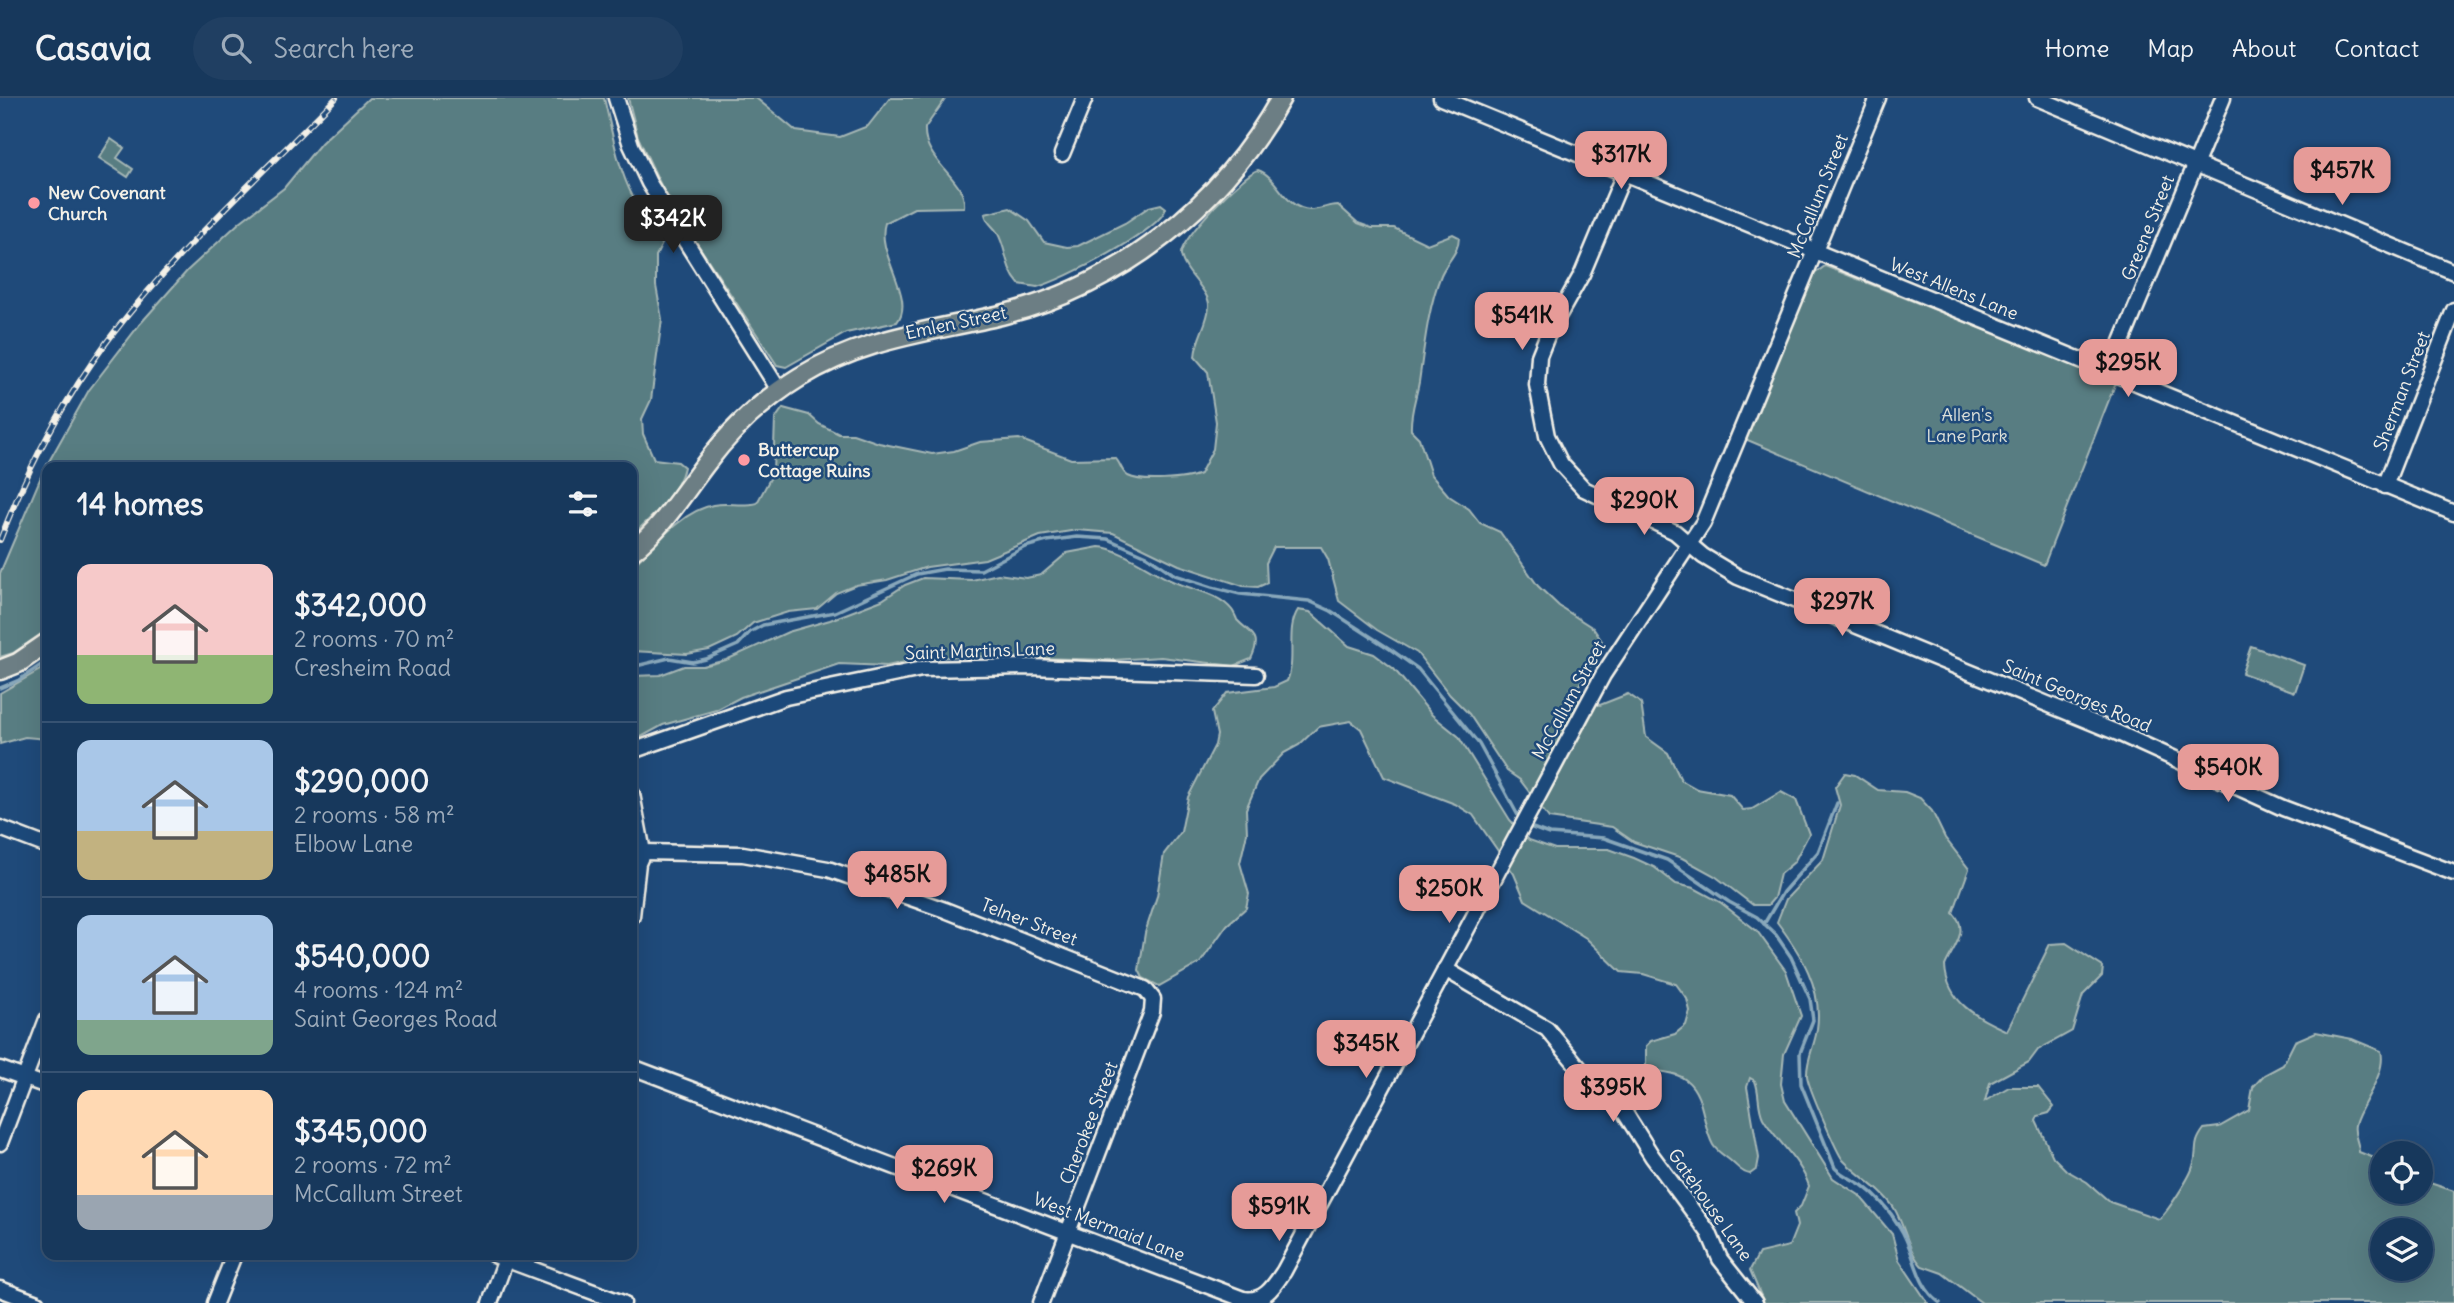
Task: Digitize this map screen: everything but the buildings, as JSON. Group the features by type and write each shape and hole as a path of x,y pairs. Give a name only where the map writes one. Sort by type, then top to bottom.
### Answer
{"main road":[{"name":"Emlen Street","path":"637,546 657,527 722,443 779,390 817,366 859,348 908,333 1029,307 1117,268 1162,237 1212,193 1254,142 1281,98"},
{"path":"0,670 18,663 42,646"}],"street":[{"path":"616,98 631,145 649,183 779,390"},
{"path":"1062,154 1085,98"},
{"name":"West Allens Lane","path":"1441,98 2454,513"},
{"name":"McCallum Street","path":"1259,1301 1273,1288 1284,1270 1623,639 1691,544 1712,503 1878,98"},
{"path":"2036,98 2454,272"},
{"name":"Greene Street","path":"2109,373 2223,98"},
{"name":"Saint Georges Road","path":"1624,174 1582,274 1542,345 1536,376 1541,411 1551,447 1576,482 1608,502 1675,532 1712,562 1758,585 2119,733 2283,808 2454,873"},
{"name":"Sherman Street","path":"2385,486 2454,310"},
{"name":"Saint Martins Lane","path":"637,749 786,697 922,669 1030,667 1256,675"},
{"path":"637,820 643,852 637,872"},
{"path":"0,828 42,844"},
{"name":"Telner Street","path":"643,852 755,855 836,871 1137,983 1150,995"},
{"name":"Gatehouse Lane","path":"1446,969 1547,1029 1587,1077 1620,1105 1652,1156 1709,1233 1720,1259 1755,1303"},
{"name":"Cherokee Street","path":"1041,1303 1152,1012 1150,995"},
{"path":"0,1143 42,1032"},
{"path":"0,1069 42,1084"},
{"name":"West Mermaid Lane","path":"637,1069 1243,1299 1259,1301"},
{"path":"215,1303 231,1260"},
{"path":"490,1303 499,1260"},
{"path":"508,1260 623,1303"},
{"path":"0,1289 37,1303"}],"green space":[{"path":"369,98 604,98 627,185 636,203 658,228 664,240 656,256 656,286 662,319 651,400 642,419 643,434 654,459 678,462 684,467 670,495 637,530 637,462 49,462 89,390 140,324 188,270 240,222 284,188 321,143"},
{"path":"628,98 756,98 796,131 840,137 868,126 890,98 946,98 925,128 926,140 937,161 959,188 964,207 914,208 885,223 885,248 902,301 902,312 897,322 846,333 786,367 777,365 666,196 638,137"},
{"path":"111,139 124,148 117,158 133,169 128,177 99,158"},
{"path":"1258,170 1265,174 1293,204 1301,208 1314,210 1338,205 1358,223 1372,228 1394,228 1427,244 1453,234 1459,237 1457,248 1441,275 1433,300 1411,417 1411,430 1419,438 1431,475 1449,496 1469,509 1480,523 1500,532 1538,586 1559,606 1593,628 1604,644 1573,695 1577,700 1600,705 1628,694 1641,703 1646,737 1668,753 1681,780 1697,789 1730,795 1743,810 1752,809 1781,792 1796,800 1809,834 1794,862 1780,874 1774,898 1768,905 1753,905 1715,876 1682,858 1634,842 1612,827 1549,818 1520,780 1507,771 1469,714 1450,695 1417,653 1377,630 1339,601 1328,559 1321,547 1274,547 1266,563 1267,583 1258,587 1243,586 1179,565 1113,533 1077,530 1040,536 985,559 927,567 887,580 856,585 836,593 817,609 788,612 753,623 737,637 709,650 687,654 637,651 637,562 680,521 702,508 757,503 773,473 775,419 783,408 809,415 819,424 839,434 853,434 879,443 932,454 954,451 980,442 1019,439 1071,459 1115,458 1122,470 1134,478 1164,480 1200,474 1213,449 1216,422 1208,372 1195,357 1209,306 1205,294 1181,255 1183,247 1200,223"},
{"path":"1161,204 1166,208 1160,218 1129,242 1067,275 1037,287 1019,284 1014,278 1000,238 985,214 1010,208 1029,221 1044,242 1067,247 1078,246 1125,223 1149,207"},
{"name":"Allen's Lane Park","path":"1825,266 2116,382 2044,565 1745,439 1813,275"},
{"path":"42,474 42,633 13,653 0,657 0,573"},
{"path":"1107,548 1170,580 1219,599 1254,636 1256,644 1251,659 1234,666 1161,657 1113,660 962,656 919,659 887,666 839,664 741,697 716,710 663,725 637,739 637,676 660,675 684,666 703,666 726,660 788,632 830,620 882,600 905,585 923,578 972,580 998,574 1026,578 1041,575 1067,553"},
{"path":"1298,610 1310,612 1349,646 1374,654 1394,669 1432,715 1458,736 1510,820 1529,840 1555,849 1609,849 1634,858 1654,867 1676,884 1694,888 1720,902 1757,931 1786,971 1801,1016 1784,1054 1781,1084 1785,1101 1833,1178 1859,1195 1892,1234 1899,1260 1928,1303 1764,1303 1750,1270 1759,1253 1789,1246 1797,1226 1794,1213 1801,1206 1809,1186 1800,1167 1763,1118 1755,1081 1750,1078 1747,1087 1759,1158 1757,1169 1750,1174 1741,1170 1713,1145 1700,1102 1692,1086 1681,1077 1646,1066 1646,1046 1651,1041 1675,1034 1686,1025 1690,1011 1687,999 1676,984 1643,974 1621,972 1586,938 1525,900 1514,874 1473,815 1455,804 1384,777 1361,729 1351,721 1318,727 1299,745 1284,753 1259,779 1246,809 1247,833 1240,863 1249,894 1246,908 1227,925 1200,963 1159,986 1143,978 1139,970 1145,933 1157,896 1164,854 1181,832 1188,797 1215,745 1217,735 1212,712 1227,693 1274,687 1287,681 1291,663 1292,626"},
{"path":"2251,646 2304,665 2295,692 2242,673"},
{"path":"42,669 42,739 25,737 0,744 0,693"},
{"path":"1845,773 1855,775 1878,790 1905,792 1920,798 1932,811 1945,838 1969,869 1953,913 1958,919 1960,933 1945,966 1951,990 1975,1014 2007,1031 2050,944 2066,943 2103,967 2102,976 2083,995 2072,1031 2038,1050 2029,1062 1990,1083 1985,1101 2009,1087 2038,1087 2054,1107 2049,1113 2038,1116 2036,1121 2053,1157 2066,1170 2087,1182 2110,1202 2159,1219 2188,1178 2195,1161 2196,1144 2204,1129 2219,1127 2249,1110 2253,1087 2264,1075 2283,1065 2295,1041 2316,1032 2352,1039 2381,1051 2382,1060 2377,1079 2355,1125 2359,1152 2370,1156 2370,1204 2433,1204 2433,1184 2454,1191 2454,1303 1982,1303 1942,1273 1922,1266 1913,1253 1894,1208 1843,1160 1823,1119 1807,1076 1817,1029 1817,999 1802,959 1777,922 1786,899 1823,860 1840,805 1835,787"}],"waterway":[{"path":"637,666 669,658 693,662 706,659 738,645 750,632 763,625 835,612 917,574 945,569 981,570 1025,547 1047,541 1077,537 1108,539 1147,556 1175,575 1212,587 1240,594 1309,601 1331,611 1390,649 1418,669 1479,744 1521,821"},
{"path":"0,688 19,680 42,664"},
{"path":"1764,924 1783,892 1818,852 1837,803"},
{"path":"1527,826 1549,834 1604,838 1667,860 1729,902 1757,917 1776,935 1791,957 1810,999 1813,1020 1800,1053 1801,1084 1835,1168 1868,1189 1887,1209 1905,1236 1925,1286 1940,1303"}],"railway":[{"path":"0,540 46,438 106,343 187,248 336,98"}],"place":[{"name":"New Covenant Church","path":"34,203"},
{"name":"Buttercup Cottage Ruins","path":"744,460"}]}
